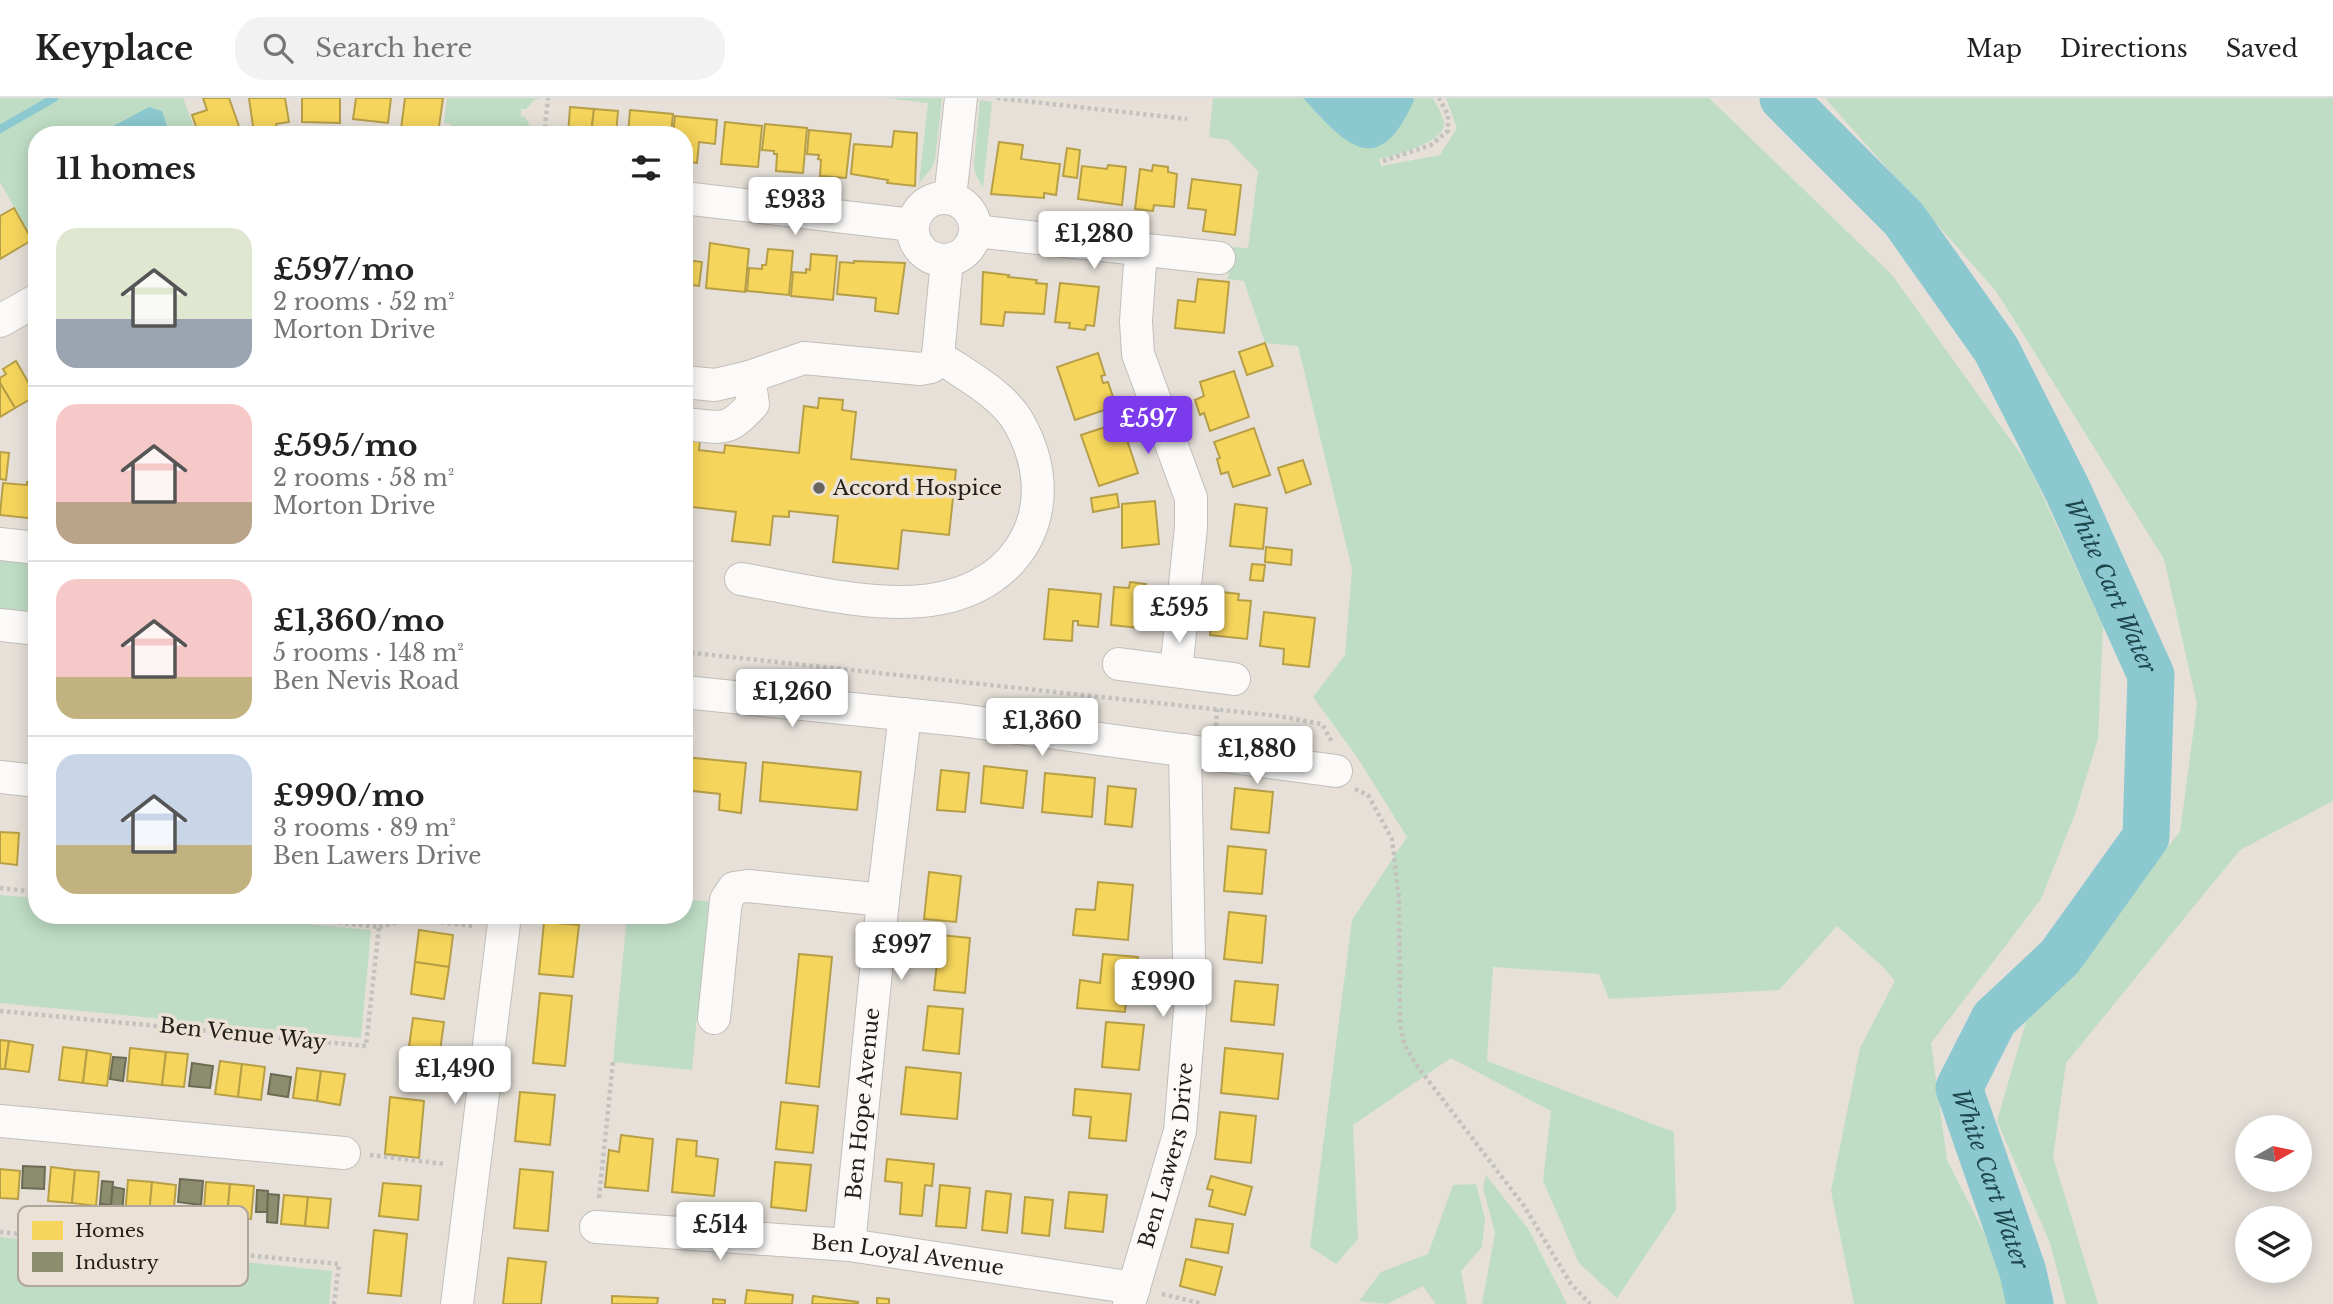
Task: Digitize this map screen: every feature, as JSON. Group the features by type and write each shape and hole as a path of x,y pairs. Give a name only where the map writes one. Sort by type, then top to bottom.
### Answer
{"street":[{"path":"950,198 961,98"},
{"path":"950,198 958,201 971,213 975,231 969,247 956,258 936,259 926,255 918,247 912,225 915,215 929,200 950,198"},
{"path":"693,199 912,225"},
{"path":"975,231 1219,258"},
{"path":"1142,250 1136,321 1138,354 1191,498 1191,527 1176,671"},
{"path":"693,383 715,385 804,359 920,369 930,367 938,356 947,260"},
{"path":"0,321 28,305"},
{"path":"741,579 815,593 884,601 930,600 983,585 1005,568 1020,549 1033,524 1037,469 1031,450 1018,421 998,398 938,356"},
{"path":"693,425 724,427 736,422 753,404 749,377"},
{"path":"0,544 28,547"},
{"path":"0,625 28,628"},
{"path":"1119,664 1234,678"},
{"path":"693,693 905,714 1336,771"},
{"name":"Ben Hope Avenue","path":"849,1245 883,900 905,714"},
{"name":"Ben Lawers Drive","path":"1131,1296 1180,1131 1190,1010 1185,750"},
{"path":"0,777 28,780"},
{"path":"714,1018 726,900 734,888 748,886 883,900"},
{"path":"457,1304 504,924"},
{"path":"0,1121 344,1153"},
{"name":"Ben Loyal Avenue","path":"596,1227 849,1245 1131,1296"}],"path":[{"path":"545,126 548,98"},
{"path":"997,98 1187,120"},
{"path":"1383,162 1431,145 1448,131 1448,115 1439,98"},
{"path":"693,653 1278,716 1321,724 1333,740 1336,771 1345,784 1368,795 1392,839 1399,899 1400,1024 1404,1044 1415,1063 1524,1206 1571,1284 1590,1304"},
{"path":"0,888 28,891"},
{"path":"351,924 379,927 390,924"},
{"name":"Ben Venue Way","path":"0,1011 366,1046 379,927"},
{"path":"596,1227 612,1062"},
{"path":"344,1153 474,1167"},
{"path":"0,1232 18,1234"},
{"path":"248,1255 339,1264 334,1304"},
{"path":"1131,1296 1202,1304"}],"green space":[{"path":"0,98 183,98 194,126 28,126 28,232 0,182"},
{"path":"447,98 540,98 534,100 526,109 521,109 521,116 525,117 530,126 451,126 444,123"},
{"path":"886,98 942,98 935,160 919,183 928,103"},
{"path":"1213,98 1303,98 1323,120 1414,100 1413,98 1433,98 1444,124 1442,131 1418,147 1379,159 1381,166 1440,155 1457,128 1446,98 1709,98 1892,275 2028,464 2103,626 2098,739 2075,814 2041,899 1931,1043 1947,1160 2009,1282 2014,1304 1854,1304 1831,1191 1860,1048 1895,981 1837,926 1779,990 1609,999 1599,974 1493,967 1487,1061 1674,1132 1676,1210 1617,1298 1579,1263 1543,1181 1551,1111 1451,1058 1353,1125 1358,1239 1336,1264 1310,1247 1352,920 1407,837 1357,757 1313,697 1345,655 1352,569 1298,346 1265,343 1244,281 1228,279 1231,247 1248,248 1258,171 1228,140 1209,137"},
{"path":"1825,98 2333,98 2333,801 2240,850 2066,1063 2053,1157 2098,1304 2066,1304 2050,1243 1997,1121 2027,1018 2180,832 2197,704 2164,559 1996,291"},
{"path":"980,100 992,102 983,188 975,173 974,163"},
{"path":"0,556 28,558 28,616 0,613"},
{"path":"0,895 28,897 28,924 309,924 371,930 361,1038 0,1003"},
{"path":"693,900 713,902 702,1016 697,1016 692,1070 613,1062 626,924 693,924"},
{"path":"1486,1175 1529,1230 1567,1304 1482,1304 1495,1233 1483,1187"},
{"path":"1476,1184 1485,1219 1482,1247 1461,1271 1467,1304 1436,1304 1423,1286 1387,1304 1359,1301 1381,1272 1428,1254 1453,1185"},
{"path":"0,1237 18,1239 18,1286 248,1286 248,1262 332,1271 329,1304 0,1304"}],"water":[{"path":"1303,98 1414,100 1401,125 1388,140 1375,147 1362,147 1348,141 1334,130"},
{"path":"149,107 162,111 167,126 114,126"}],"building: Homes":[{"path":"203,98 229,98 239,126 196,126 192,115 207,110"},
{"path":"249,98 285,98 289,122 276,126 253,126"},
{"path":"302,98 340,98 340,123 302,122"},
{"path":"356,98 391,98 388,123 353,119"},
{"path":"405,98 443,98 439,126 401,126"},
{"path":"570,107 594,109 592,126 569,126"},
{"path":"594,109 618,111 617,126 592,126"},
{"path":"630,110 673,114 672,126 629,126"},
{"path":"675,116 717,120 715,144 699,142 697,163 693,162 693,126 674,126"},
{"path":"725,122 762,126 758,167 721,164"},
{"path":"765,124 807,128 803,173 776,171 777,154 774,154 774,151 762,150"},
{"path":"809,130 851,134 846,178 820,176 819,155 807,154"},
{"path":"894,131 917,133 915,186 887,183 888,180 851,174 854,144 892,147"},
{"path":"999,142 1023,145 1021,159 1060,164 1056,195 1044,193 1044,198 991,194"},
{"path":"1067,148 1080,150 1077,178 1063,176"},
{"path":"1108,165 1126,167 1122,205 1078,199 1082,166 1107,169"},
{"path":"1153,165 1168,167 1168,172 1177,174 1174,207 1154,205 1153,211 1135,209 1140,169 1152,171"},
{"path":"1192,179 1241,185 1235,235 1203,231 1206,210 1188,208"},
{"path":"14,208 28,233 28,242 0,259 0,216"},
{"path":"710,243 749,249 745,292 706,288"},
{"path":"768,249 793,251 789,295 747,291 749,268 762,269 762,265 766,265"},
{"path":"811,254 837,256 833,300 791,296 793,272 806,273 806,269 810,270"},
{"path":"693,261 702,262 699,286 693,285"},
{"path":"840,262 905,263 898,314 875,311 876,298 837,294"},
{"path":"983,272 1047,284 1044,314 1005,312 1003,326 981,324"},
{"path":"1198,279 1229,282 1224,333 1175,328 1178,300 1195,302"},
{"path":"1060,283 1099,287 1094,326 1086,325 1085,330 1069,328 1070,323 1055,322"},
{"path":"1265,343 1273,366 1247,375 1239,352"},
{"path":"1098,353 1105,375 1101,376 1103,383 1108,382 1116,406 1075,420 1057,367"},
{"path":"16,361 28,382 28,401 15,408 0,383 0,378 6,374 3,369"},
{"path":"1234,371 1249,417 1210,431 1204,413 1200,415 1195,400 1204,396 1200,382"},
{"path":"0,383 15,408 0,417"},
{"name":"Accord Hospice","path":"819,398 843,400 842,410 856,412 851,459 956,470 949,535 902,530 898,569 833,562 838,516 789,511 789,517 773,516 770,545 732,541 736,512 693,507 693,439 700,440 699,450 724,453 725,445 799,453 804,406 818,408"},
{"path":"1121,422 1138,473 1099,486 1081,435"},
{"path":"1254,428 1270,475 1233,487 1228,472 1221,474 1217,459 1220,458 1214,442"},
{"path":"0,452 9,453 6,480 0,479"},
{"path":"1303,460 1311,484 1286,493 1278,468"},
{"path":"28,482 28,518 0,515 3,483 27,485"},
{"path":"1117,494 1119,507 1093,512 1091,498"},
{"path":"1155,501 1159,544 1122,548 1122,504"},
{"path":"1235,504 1267,508 1263,549 1230,546"},
{"path":"1266,547 1292,550 1291,565 1265,562"},
{"path":"1252,564 1265,565 1263,581 1250,580"},
{"path":"1130,582 1146,584 1145,590 1152,590 1149,629 1111,625 1114,587 1129,588"},
{"path":"1049,589 1101,594 1098,627 1078,625 1078,621 1073,621 1072,641 1044,639"},
{"path":"1221,592 1239,594 1238,600 1251,601 1247,639 1210,635 1214,597 1220,598"},
{"path":"1264,612 1315,618 1309,667 1283,664 1284,649 1260,646"},
{"path":"693,758 746,763 741,813 719,810 720,794 693,791"},
{"path":"763,762 861,772 857,810 760,801"},
{"path":"984,766 1027,771 1023,808 981,803"},
{"path":"941,770 969,773 965,812 937,810"},
{"path":"1045,773 1095,778 1092,817 1042,812"},
{"path":"1108,786 1136,789 1132,827 1105,824"},
{"path":"1235,788 1273,792 1269,833 1231,829"},
{"path":"0,832 19,833 17,865 0,863"},
{"path":"1228,846 1266,850 1262,894 1224,891"},
{"path":"929,872 961,876 956,922 924,919"},
{"path":"1098,882 1133,885 1128,940 1073,935 1076,909 1095,910"},
{"path":"1229,912 1266,916 1262,963 1224,959"},
{"path":"544,924 579,925 573,977 539,974"},
{"path":"419,930 453,935 449,967 415,962"},
{"path":"940,935 970,938 965,993 934,990"},
{"path":"799,954 832,957 819,1087 786,1083"},
{"path":"1103,954 1138,957 1134,1003 1126,1002 1125,1012 1077,1008 1080,980 1100,983"},
{"path":"415,962 449,967 444,999 411,994"},
{"path":"1235,981 1278,985 1274,1025 1231,1021"},
{"path":"540,993 572,996 565,1066 533,1063"},
{"path":"928,1006 963,1009 959,1054 923,1050"},
{"path":"413,1018 444,1022 440,1051 409,1047"},
{"path":"1106,1022 1144,1025 1139,1070 1102,1067"},
{"path":"0,1040 9,1041 5,1069 0,1069"},
{"path":"9,1041 33,1045 29,1072 5,1069"},
{"path":"63,1047 87,1050 83,1083 59,1080"},
{"path":"409,1047 440,1051 437,1080 406,1076"},
{"path":"130,1048 166,1052 162,1085 127,1081"},
{"path":"1225,1048 1283,1054 1278,1099 1221,1093"},
{"path":"87,1050 111,1054 107,1086 83,1083"},
{"path":"166,1052 188,1054 184,1087 162,1085"},
{"path":"220,1061 242,1064 238,1097 215,1094"},
{"path":"242,1064 265,1067 261,1100 238,1097"},
{"path":"906,1067 961,1073 957,1119 901,1114"},
{"path":"297,1068 321,1071 317,1101 293,1098"},
{"path":"321,1071 345,1074 340,1105 317,1101"},
{"path":"1075,1089 1131,1094 1126,1141 1089,1138 1091,1117 1073,1115"},
{"path":"520,1092 555,1095 550,1145 515,1141"},
{"path":"390,1097 424,1101 419,1158 385,1154"},
{"path":"781,1102 818,1106 813,1153 776,1149"},
{"path":"1220,1112 1256,1116 1251,1163 1215,1159"},
{"path":"621,1135 653,1139 648,1191 605,1187 609,1150 619,1152"},
{"path":"677,1139 697,1141 696,1156 718,1159 714,1196 672,1192"},
{"path":"887,1159 934,1164 932,1186 925,1185 922,1216 900,1214 902,1183 885,1181"},
{"path":"775,1162 811,1165 806,1211 771,1207"},
{"path":"51,1167 75,1170 72,1203 48,1201"},
{"path":"0,1169 20,1171 18,1199 0,1198"},
{"path":"520,1169 553,1172 548,1231 514,1228"},
{"path":"75,1170 99,1172 96,1206 72,1203"},
{"path":"1211,1176 1252,1187 1245,1215 1209,1206 1213,1190 1207,1189"},
{"path":"128,1180 152,1182 150,1206 126,1206"},
{"path":"152,1182 176,1185 174,1206 150,1206"},
{"path":"206,1182 230,1184 228,1206 204,1206"},
{"path":"383,1183 421,1186 418,1220 379,1216"},
{"path":"230,1184 254,1186 251,1219 248,1219 248,1206 228,1206"},
{"path":"940,1185 970,1188 966,1228 936,1226"},
{"path":"986,1191 1011,1194 1007,1233 982,1230"},
{"path":"1069,1192 1107,1195 1103,1232 1065,1228"},
{"path":"284,1195 308,1197 305,1226 281,1224"},
{"path":"308,1197 331,1199 328,1228 305,1226"},
{"path":"1025,1197 1053,1200 1049,1236 1022,1233"},
{"path":"1196,1219 1233,1224 1228,1253 1191,1247"},
{"path":"374,1230 407,1234 401,1296 368,1293"},
{"path":"508,1258 546,1262 541,1304 503,1304"},
{"path":"1186,1259 1222,1267 1215,1295 1180,1286"},
{"path":"747,1290 793,1295 792,1304 745,1304"},
{"path":"612,1296 658,1298 657,1304 612,1304"},
{"path":"813,1296 858,1302 858,1304 812,1304"},
{"path":"877,1298 889,1299 889,1304 877,1304"},
{"path":"713,1299 725,1300 725,1304 713,1304"}],"building: Industry":[{"path":"113,1057 126,1058 123,1081 110,1079"},
{"path":"192,1063 213,1066 210,1088 189,1086"},
{"path":"271,1074 291,1077 288,1097 268,1094"},
{"path":"23,1166 45,1167 44,1189 22,1188"},
{"path":"180,1179 203,1181 201,1205 178,1202"},
{"path":"102,1181 113,1182 111,1205 100,1204"},
{"path":"113,1187 124,1189 123,1206 111,1206"},
{"path":"257,1190 268,1191 267,1212 256,1212"},
{"path":"268,1194 279,1195 277,1223 267,1222"}],"waterway":[{"path":"0,129 54,98"},
{"name":"White Cart Water","path":"1783,98 1904,219 1996,349 2067,489 2151,675 2146,837 2060,957 1994,1019 1959,1088 2023,1272 2030,1304"}],"place":[{"name":"Accord Hospice","path":"819,488"}]}
